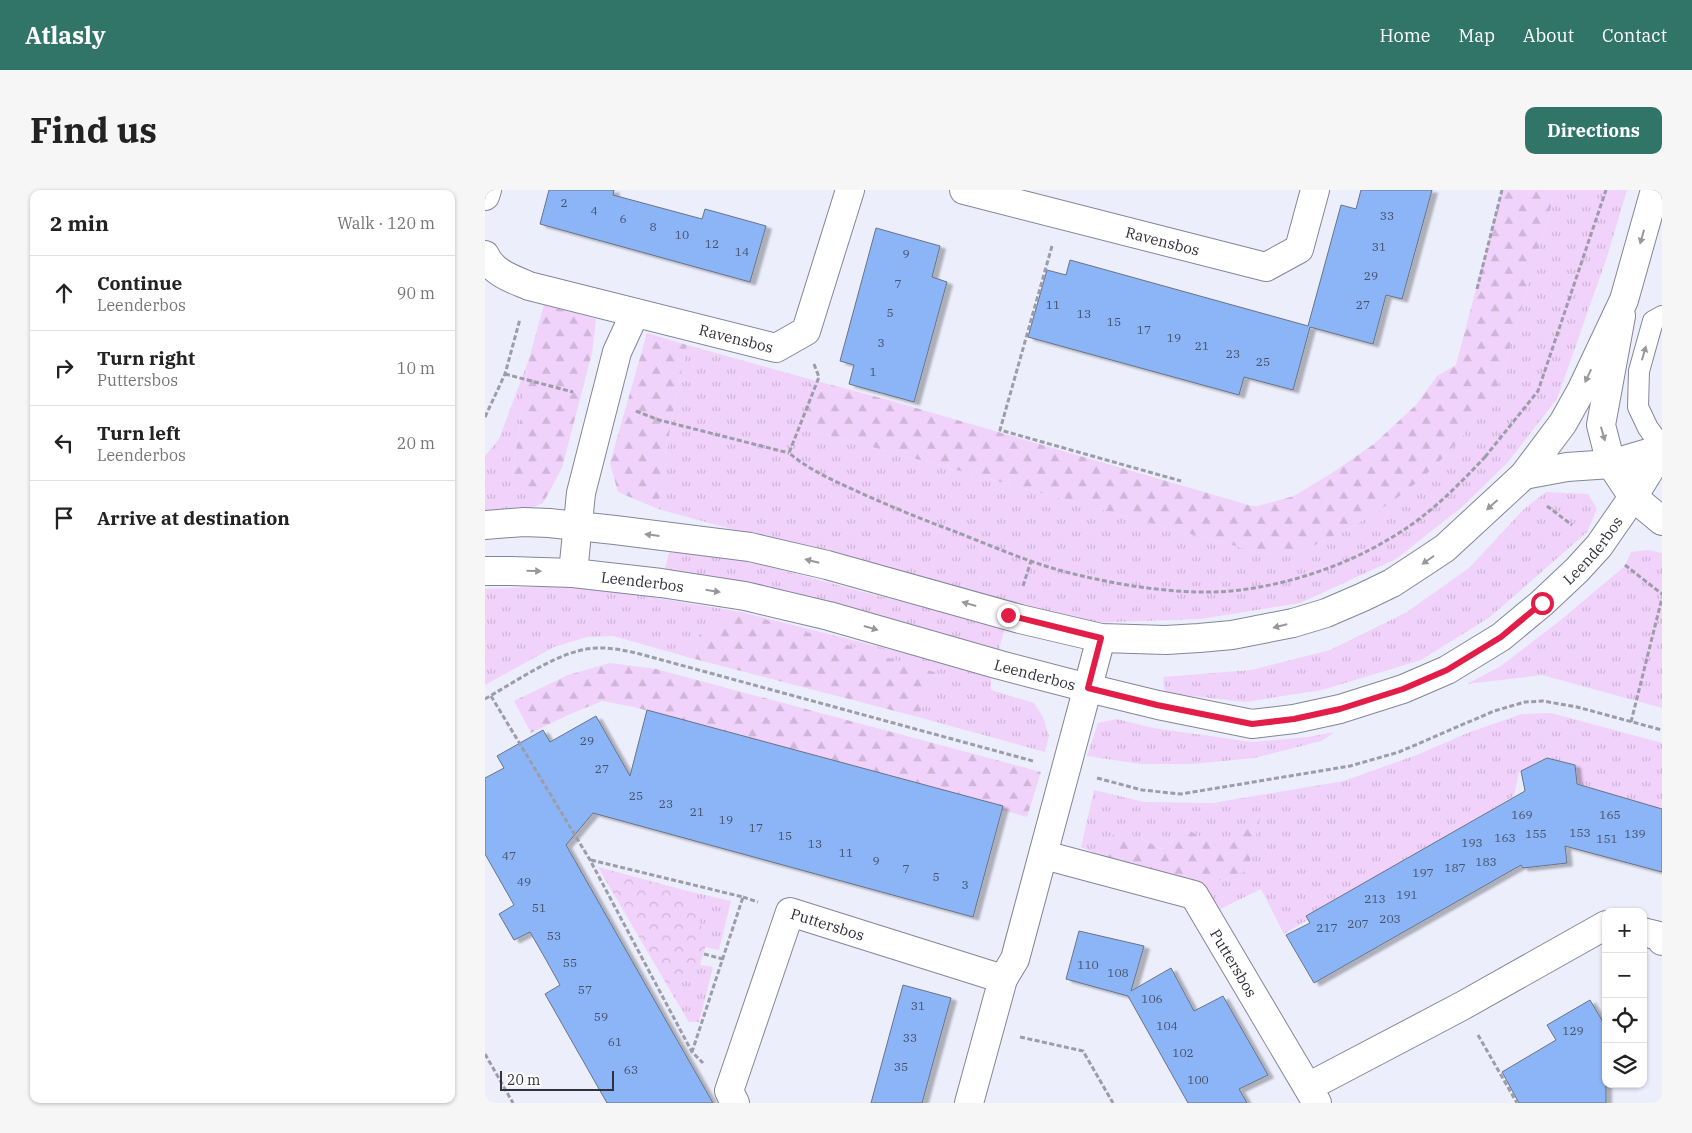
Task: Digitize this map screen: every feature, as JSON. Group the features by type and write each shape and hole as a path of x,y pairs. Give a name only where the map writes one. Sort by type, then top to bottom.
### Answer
{"street":[{"path":"485,196 487,190"},
{"path":"801,334 806,331 850,190"},
{"name":"Ravensbos","path":"964,190 1266,267 1299,249 1315,190"},
{"path":"1655,190 1624,300 1601,425 1611,464 1633,497 1662,521"},
{"name":"Ravensbos","path":"485,256 488,262 504,275 529,286 776,348 801,334"},
{"path":"485,526 524,522 577,526 712,542 788,555 1101,638 1166,640 1232,635 1273,628 1326,613 1392,583 1445,548 1524,475 1563,423 1582,389 1624,300"},
{"path":"573,573 581,493 617,352 635,313"},
{"path":"1524,475 1567,467 1611,464 1662,449"},
{"name":"Leenderbos","path":"485,571 573,573 701,589 773,602 1088,688 1157,705 1252,724 1294,719 1331,711 1403,689 1447,670 1508,632 1577,570 1599,546 1633,497 1662,449"},
{"path":"969,1103 1003,979 1015,959 1101,638"},
{"name":"Puttersbos","path":"1044,855 1193,895 1313,1095 1462,1006 1602,927"},
{"name":"Puttersbos","path":"732,1097 790,912 1003,979"},
{"path":"1647,933 1659,936 1662,941"}],"lane":[{"path":"1662,316 1653,321 1639,371 1638,407 1648,428 1662,449"}],"path":[{"path":"1477,289 1502,190"},
{"path":"1061,214 1000,430 1181,481"},
{"path":"485,417 505,374 529,286"},
{"path":"789,453 819,377 801,334"},
{"path":"505,374 630,408 659,420 789,453 807,467 875,500 1031,561 1073,574 1129,584 1188,591 1216,592 1269,585 1294,579 1344,562 1389,540 1429,511 1466,478 1485,457"},
{"path":"1631,722 1662,598"},
{"path":"491,696 590,860 692,1052 732,1097"},
{"path":"590,860 743,897 692,1052"},
{"path":"703,954 723,959"},
{"path":"1462,1006 1517,1103"},
{"path":"989,1030 1083,1051 1113,1103"},
{"path":"485,1054 513,1103"}],"green space":[{"path":"1502,190 1556,190 1500,382 1466,431 1447,454 1426,474 1403,493 1354,526 1300,552 1287,554 1261,553 806,429 809,379 892,401 1252,506 1294,496 1374,444 1416,405 1437,376 1456,365"},
{"path":"1556,190 1627,190 1607,257 1557,399 1507,463 1462,507 1396,559 1300,603 1201,619 1083,623 1010,605 658,509 672,416 687,345 809,379 806,429 1261,553 1287,554 1300,552 1354,526 1403,493 1447,454 1484,407 1500,382"},
{"path":"544,305 596,319 592,353 562,468 543,503 512,478 529,359"},
{"path":"647,333 687,345 672,416 658,509 618,492 610,463"},
{"path":"529,359 512,477 543,503 499,522 485,525 485,456 499,439"},
{"path":"1546,492 1588,494 1597,509 1587,532 1490,617 1421,660 1322,690 1245,702 1165,693 1163,677 1251,670 1330,650 1407,612 1469,568 1524,509"},
{"path":"670,548 738,558 867,593 1005,627 998,653 756,584 664,573"},
{"path":"1648,550 1662,553 1662,708 1542,675 1467,684 1501,666 1557,623 1625,566 1631,552"},
{"path":"579,585 741,612 991,675 991,690 1034,703 1043,717 1049,736 1045,752 918,717 936,673 699,635 695,659 613,636 587,637 554,647 485,685 485,589"},
{"path":"741,612 937,673 918,717 695,659 699,635"},
{"path":"610,663 656,669 1041,772 1027,817 634,707 602,701 531,733 514,701 568,675"},
{"path":"1551,713 1662,743 1662,810 1572,788 1545,760 1519,772 1514,796 1284,934 1261,889 1218,910 1204,886 1248,870 1260,815 1225,852 1187,829 1162,849 1116,826 1105,858 1081,847 1094,790 1144,802 1213,803 1344,781 1522,714"},
{"path":"1117,719 1153,728 1252,742 1308,737 1335,732 1321,741 1254,758 1192,764 1140,764 1087,756 1098,723"},
{"path":"1261,814 1248,870 1204,886 1105,858 1116,826 1162,849 1187,829 1225,851"},
{"path":"598,867 688,891 686,899 708,938 700,965 667,985"},
{"path":"688,891 731,901 719,950 705,947 708,938 685,899"},
{"path":"700,965 713,967 699,1022 689,1022 667,985"}],"building":[{"path":"549,190 614,190 613,195 702,219 705,209 766,226 750,282 540,224"},
{"path":"1361,190 1432,190 1402,299 1386,295 1373,344 1310,327 1293,390 1244,377 1239,395 1028,337 1047,270 1066,275 1070,260 1308,326 1341,205 1356,209"},
{"path":"876,228 940,246 932,277 947,282 914,402 849,384 854,365 840,361"},
{"path":"647,710 1003,806 973,917 593,813 566,845 713,1103 607,1103 545,994 560,985 545,958 530,932 514,940 499,914 514,905 485,854 485,778 504,768 497,756 543,730 550,742 596,716 630,776"},
{"path":"1547,758 1575,765 1577,784 1662,809 1662,872 1565,846 1567,863 1523,868 1521,865 1314,983 1286,935 1310,923 1306,916 1525,791 1521,771"},
{"path":"1079,931 1144,946 1131,991 1171,968 1194,1011 1223,996 1268,1075 1239,1089 1247,1103 1188,1103 1128,996 1066,979"},
{"path":"903,985 951,998 922,1103 871,1103"},
{"path":"1590,1000 1602,1020 1602,1088 1606,1088 1606,1103 1519,1103 1502,1072 1556,1040 1547,1025"}],"route":[{"path":"1008,615 1101,638 1088,688 1157,705 1252,724 1294,719 1340,709 1403,689 1447,670 1501,637 1542,603"}]}
